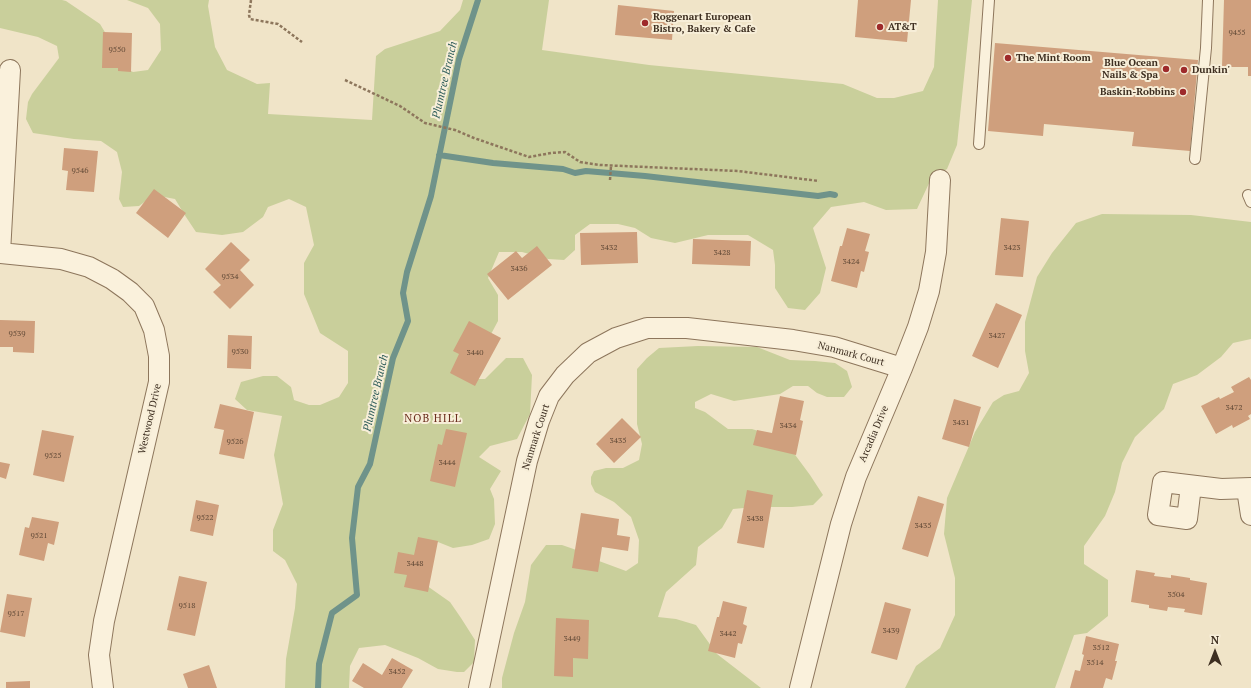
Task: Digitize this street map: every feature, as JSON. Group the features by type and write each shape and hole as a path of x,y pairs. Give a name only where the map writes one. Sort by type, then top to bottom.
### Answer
{"street":[{"path":"0,253 10,70"},
{"name":"Arcadia Drive","path":"800,688 841,524 856,477 902,368 918,327 929,291 936,252 940,180"},
{"name":"Westwood Drive","path":"0,253 61,259 89,267 112,279 130,292 144,306 154,330 159,356 159,382 104,621 99,655 103,688"},
{"name":"Nanmark Court","path":"479,688 527,461 539,421 549,396 565,374 588,353 616,338 647,328 687,328 793,340 834,347 902,368"},
{"path":"1191,486 1221,489 1249,488 1251,515"}],"lane":[{"path":"979,144 989,0"},
{"path":"1195,159 1206,48 1208,0"}],"path":[{"path":"251,0 250,19 278,24 302,42"},
{"path":"345,80 400,106 425,123 455,130 530,157 565,152 580,162 611,166 738,171 819,181"},
{"path":"610,180 611,166"}],"green space":[{"path":"0,0 66,1 100,24 109,39 116,64 133,72 148,70 161,50 160,24 148,8 127,0 209,0 208,6 215,47 227,70 257,84 270,83 268,114 372,120 376,56 385,49 440,31 460,10 463,0 549,0 542,50 649,65 843,84 877,98 894,98 923,91 934,67 938,0 972,0 957,145 947,169 931,179 917,209 886,210 864,202 831,207 813,228 826,268 820,293 805,310 788,308 775,288 775,265 773,250 748,235 708,235 675,243 651,238 635,228 618,224 590,224 575,235 575,250 564,260 548,259 522,252 499,252 488,278 498,295 498,321 467,379 485,379 506,358 523,358 532,375 530,414 517,439 490,446 479,457 501,471 490,489 494,499 495,524 489,539 472,545 453,548 438,542 417,556 413,576 450,602 475,640 474,662 464,672 457,672 438,669 418,658 385,645 359,648 350,666 349,688 285,688 286,659 295,608 297,584 285,560 273,551 273,530 283,504 274,455 282,416 247,410 235,399 241,382 263,376 277,376 291,387 294,400 309,405 320,405 339,397 348,383 348,351 320,333 304,294 304,263 314,245 306,207 289,199 268,207 263,217 243,232 222,235 196,232 175,199 154,195 139,206 123,207 119,199 122,172 117,152 101,141 33,133 26,119 28,102 32,94 59,58 57,46 38,37 0,28"},
{"path":"1102,214 1191,215 1251,222 1251,339 1233,343 1221,357 1197,375 1173,384 1164,409 1135,437 1122,463 1115,492 1105,516 1084,546 1084,564 1108,580 1108,616 1087,633 1074,635 1055,688 905,688 916,666 940,648 955,615 955,578 944,534 947,498 975,432 993,402 1004,395 1019,391 1029,373 1025,351 1025,322 1037,277 1052,253 1076,223"},
{"path":"698,346 757,347 790,360 835,363 847,371 852,387 844,397 827,397 817,393 808,386 793,386 780,394 734,401 711,394 695,402 695,408 705,412 728,429 752,429 774,436 793,452 823,495 813,505 733,509 722,528 698,547 696,565 666,592 658,617 676,619 696,625 717,654 761,688 502,688 502,678 514,633 525,602 531,565 546,545 562,545 585,553 599,561 626,571 638,563 639,540 631,517 614,502 595,492 591,484 591,477 594,471 606,468 623,468 639,460 642,444 637,424 637,369 659,348"}],"building":[{"path":"858,0 911,0 907,42 855,37"},
{"path":"1224,0 1251,0 1251,76 1248,76 1248,67 1222,67"},
{"name":"Roggenart European Bistro, Bakery & Cafe","path":"618,5 674,11 672,40 615,35"},
{"path":"103,32 132,33 131,72 118,71 118,68 102,68"},
{"path":"995,43 1198,60 1190,151 1132,146 1134,132 1044,124 1043,136 988,131"},
{"path":"64,148 98,151 94,192 66,190 68,171 62,170"},
{"path":"154,189 186,213 168,238 136,213"},
{"path":"1001,218 1029,221 1023,277 995,275"},
{"path":"847,228 870,234 865,251 869,252 864,272 861,271 857,288 831,281 840,246 842,246"},
{"path":"637,232 638,263 581,265 580,233"},
{"path":"693,239 751,241 750,266 692,264"},
{"path":"231,242 250,260 240,270 254,285 230,309 213,292 221,285 205,269"},
{"path":"537,246 552,265 508,300 487,274 516,251 522,258"},
{"path":"996,303 1022,315 998,368 972,356"},
{"path":"0,320 35,321 34,353 13,352 13,347 0,347"},
{"path":"469,321 501,338 475,386 450,373 459,354 453,351"},
{"path":"228,335 252,336 251,369 227,368"},
{"path":"1249,377 1251,380 1251,414 1248,416 1250,419 1233,428 1232,425 1216,434 1201,406 1219,397 1220,399 1234,392 1231,387"},
{"path":"780,396 804,401 800,420 803,421 796,455 753,445 757,430 772,433"},
{"path":"954,399 981,407 969,447 942,439"},
{"path":"220,404 254,412 244,459 219,454 224,430 214,428"},
{"path":"622,418 641,437 614,463 596,444"},
{"path":"446,429 467,433 455,487 430,481 438,444 442,445"},
{"path":"42,430 74,436 64,482 33,475"},
{"path":"0,462 10,464 6,479 0,477"},
{"path":"747,490 773,495 764,548 737,543"},
{"path":"918,496 944,504 928,557 902,549"},
{"path":"196,500 219,505 213,536 190,531"},
{"path":"581,513 619,519 617,535 630,537 628,551 602,547 598,572 572,568"},
{"path":"32,517 59,522 54,545 48,543 44,561 19,555 25,527 29,528"},
{"path":"418,537 438,541 428,592 404,587 407,575 394,573 398,552 414,555"},
{"path":"1136,570 1155,573 1154,576 1171,578 1171,575 1207,583 1202,615 1184,612 1185,609 1168,607 1167,611 1149,608 1149,605 1131,602"},
{"path":"179,576 207,582 195,636 167,630"},
{"path":"7,594 32,598 25,637 0,632"},
{"path":"723,601 747,607 743,624 747,626 742,644 738,643 735,658 708,651"},
{"path":"885,602 911,609 897,660 871,653"},
{"path":"556,618 589,620 588,659 573,658 573,677 554,676"},
{"path":"1086,636 1119,644 1115,661 1117,661 1112,680 1106,678 1103,688 1070,688 1075,670 1080,671 1084,655 1082,654"},
{"path":"392,658 413,670 402,688 364,688 352,681 363,663 382,675"},
{"path":"209,665 217,688 188,688 183,674"},
{"path":"30,681 30,688 6,688 6,682"}],"waterway":[{"name":"Plumtree Branch","path":"318,688 319,664 332,613 357,595 352,538 358,487 370,464 393,358 408,321 403,293 407,272 431,196 459,59 478,0"},
{"path":"439,155 493,163 563,169 575,173 586,171 645,176 818,196 830,194 835,195"}],"place":[{"name":"Roggenart European Bistro, Bakery & Cafe","path":"645,23"},
{"name":"AT&T","path":"880,27"},
{"name":"The Mint Room","path":"1008,58"},
{"name":"Blue Ocean Nails & Spa","path":"1166,69"},
{"name":"Dunkin'","path":"1184,70"},
{"name":"Baskin-Robbins","path":"1183,92"}],"district":[{"name":"NOB HILL","path":"433,419"}]}
